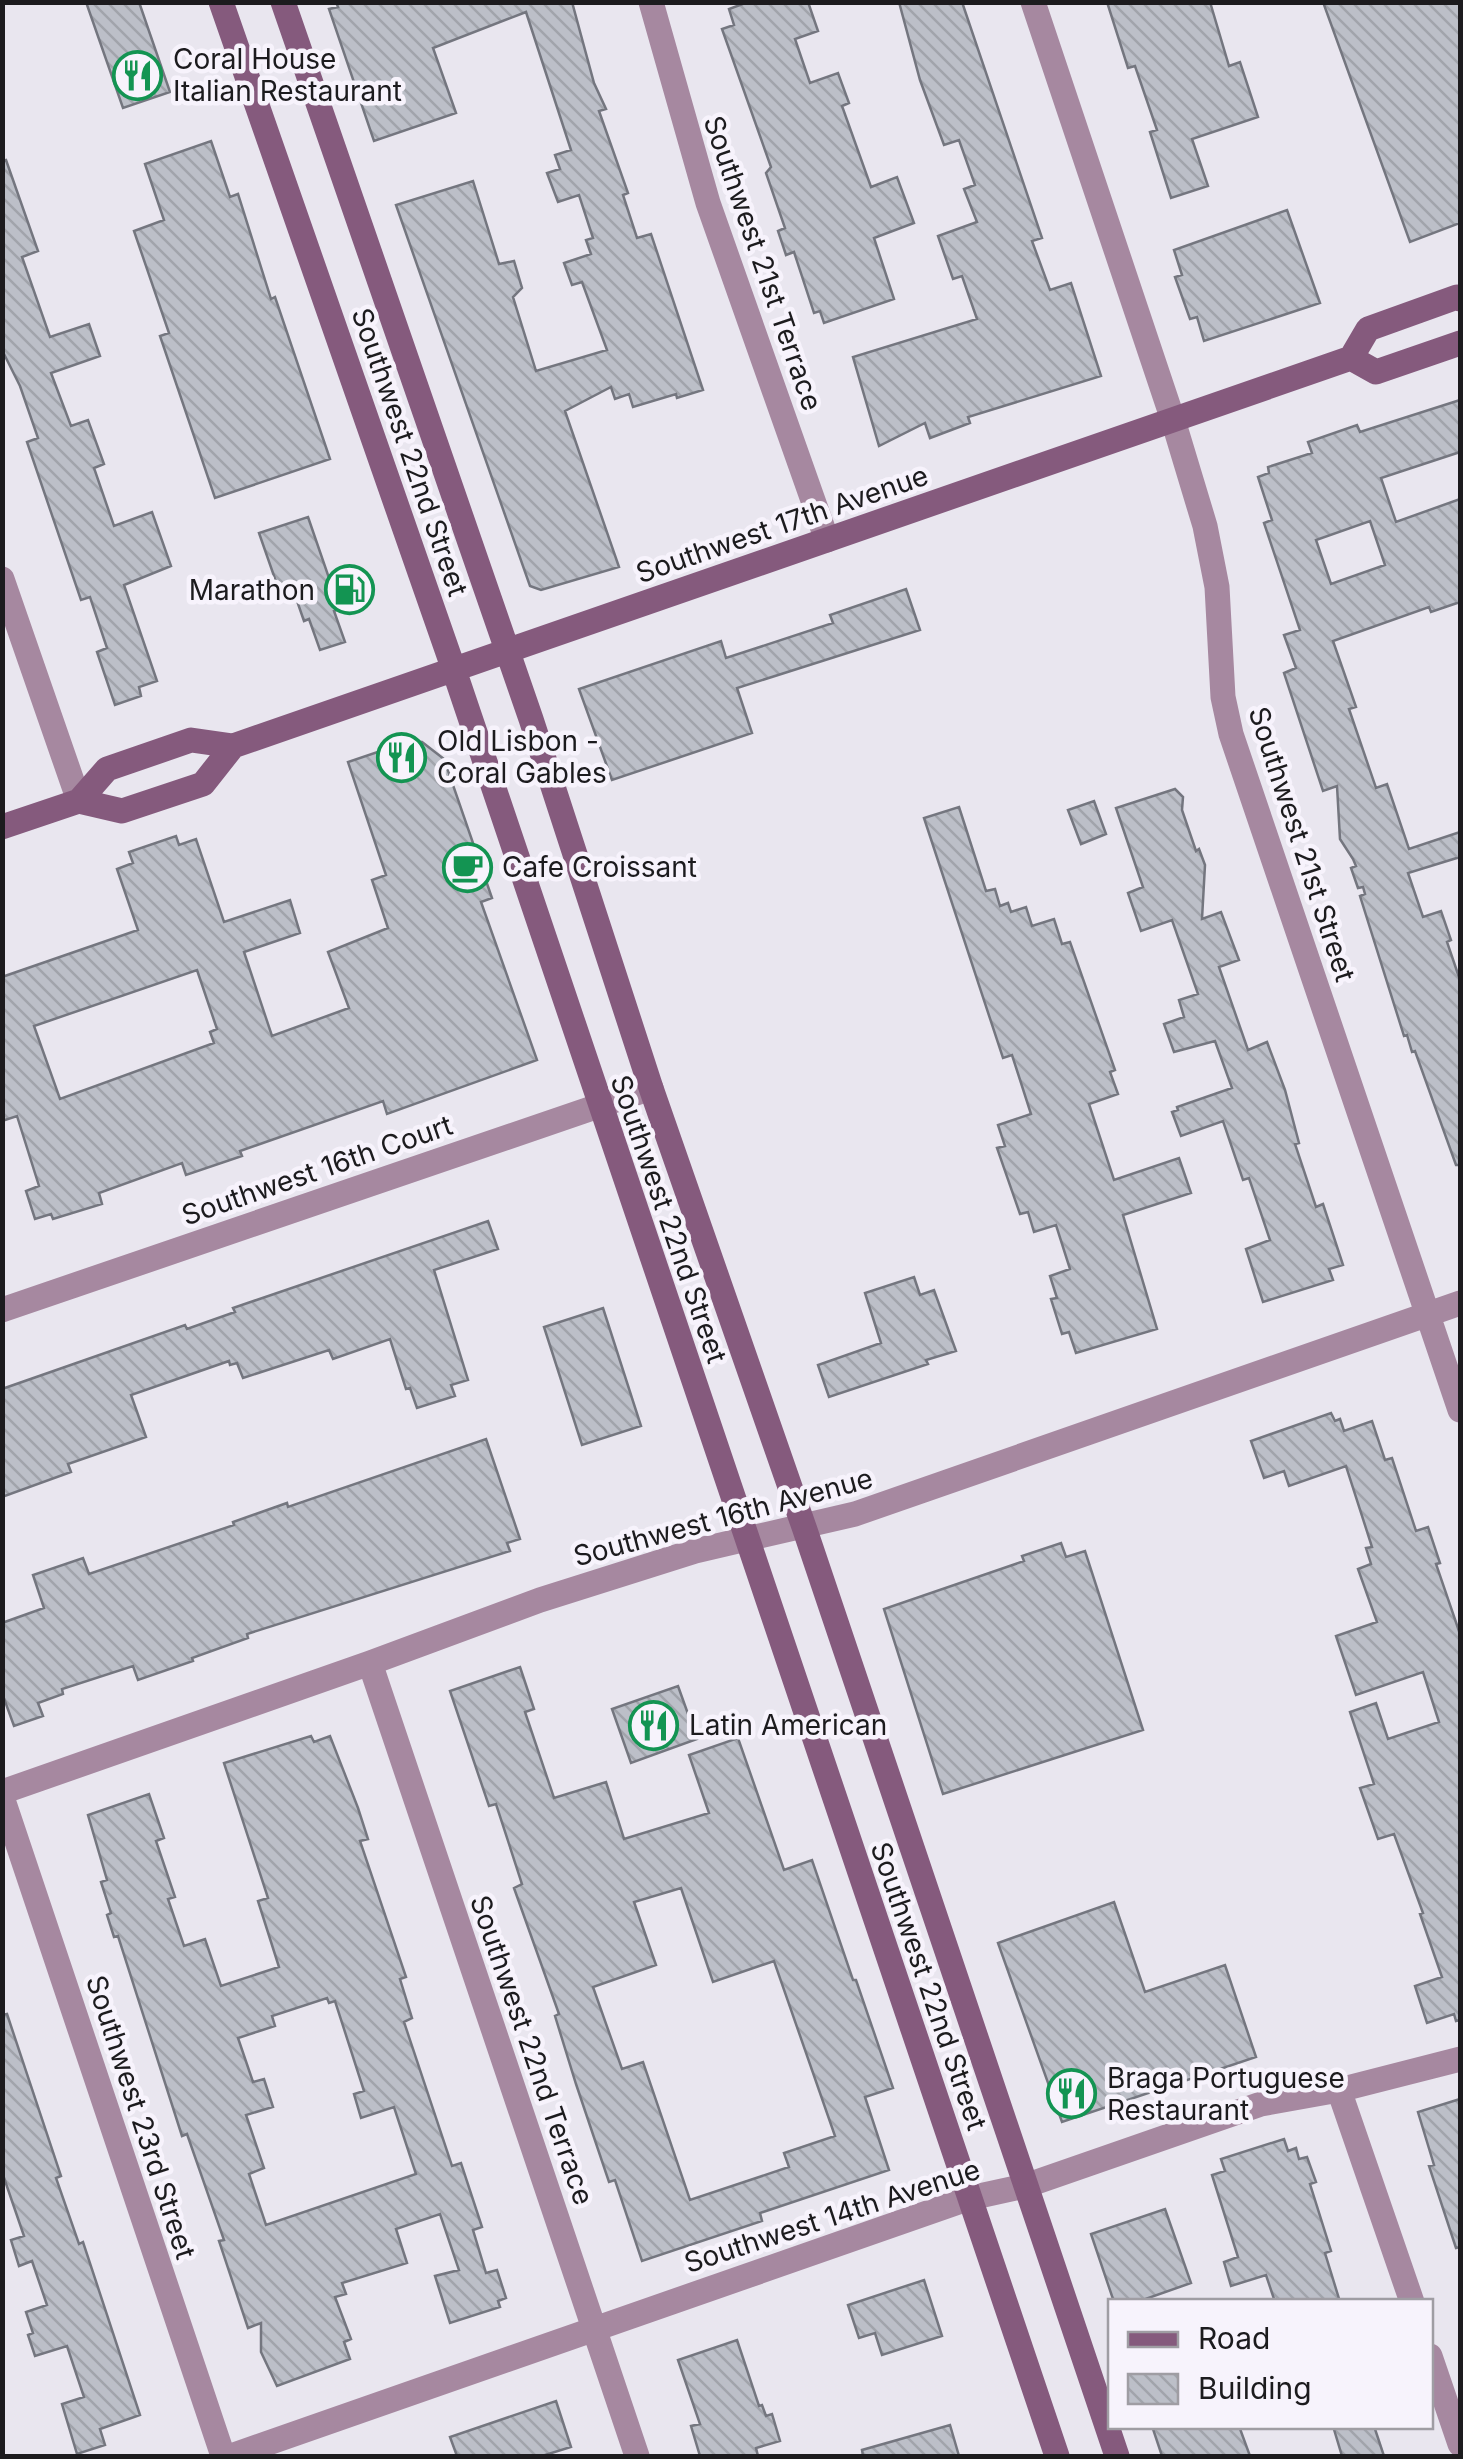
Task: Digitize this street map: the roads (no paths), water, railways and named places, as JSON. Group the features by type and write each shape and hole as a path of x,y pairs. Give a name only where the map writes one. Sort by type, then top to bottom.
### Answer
{"main road":[{"name":"Southwest 22nd Street","path":"220,2 454,670 1057,2456"},
{"name":"Southwest 22nd Street","path":"283,2 508,652 651,1088 804,1527 1117,2456"},
{"name":"Southwest 17th Avenue","path":"2,827 79,801 107,769 191,740 233,746 508,652 1351,358 1368,329 1460,299"},
{"name":"Southwest 17th Avenue","path":"1351,358 1376,372 1460,343"},
{"name":"Southwest 17th Avenue","path":"79,801 122,811 202,784 233,746"}],"street":[{"name":"Southwest 21st Terrace","path":"651,2 708,203 827,540"},
{"name":"Southwest 21st Street","path":"1034,2 1173,420 1212,557 1221,617 1224,697 1232,734 1460,1410"},
{"path":"2,578 79,801"},
{"name":"Southwest 16th Court","path":"2,1310 651,1088"},
{"name":"Southwest 16th Avenue","path":"2,1794 540,1600 695,1551 855,1514 1460,1303"},
{"name":"Southwest 22nd Terrace","path":"370,1663 637,2456"},
{"name":"Southwest 23rd Street","path":"2,1794 223,2456"},
{"name":"Southwest 14th Avenue","path":"231,2456 970,2198 1025,2186 1260,2104 1339,2090 1460,2059"},
{"path":"1339,2090 1411,2299"},
{"path":"1433,2365 1460,2444"}],"place":[{"name":"Coral House Italian Restaurant","path":"138,75"},
{"name":"Marathon","path":"350,590"},
{"name":"Old Lisbon - Coral Gables","path":"402,757"},
{"name":"Cafe Croissant","path":"467,867"},
{"name":"Latin American","path":"654,1725"},
{"name":"Braga Portuguese Restaurant","path":"1072,2094"}]}
